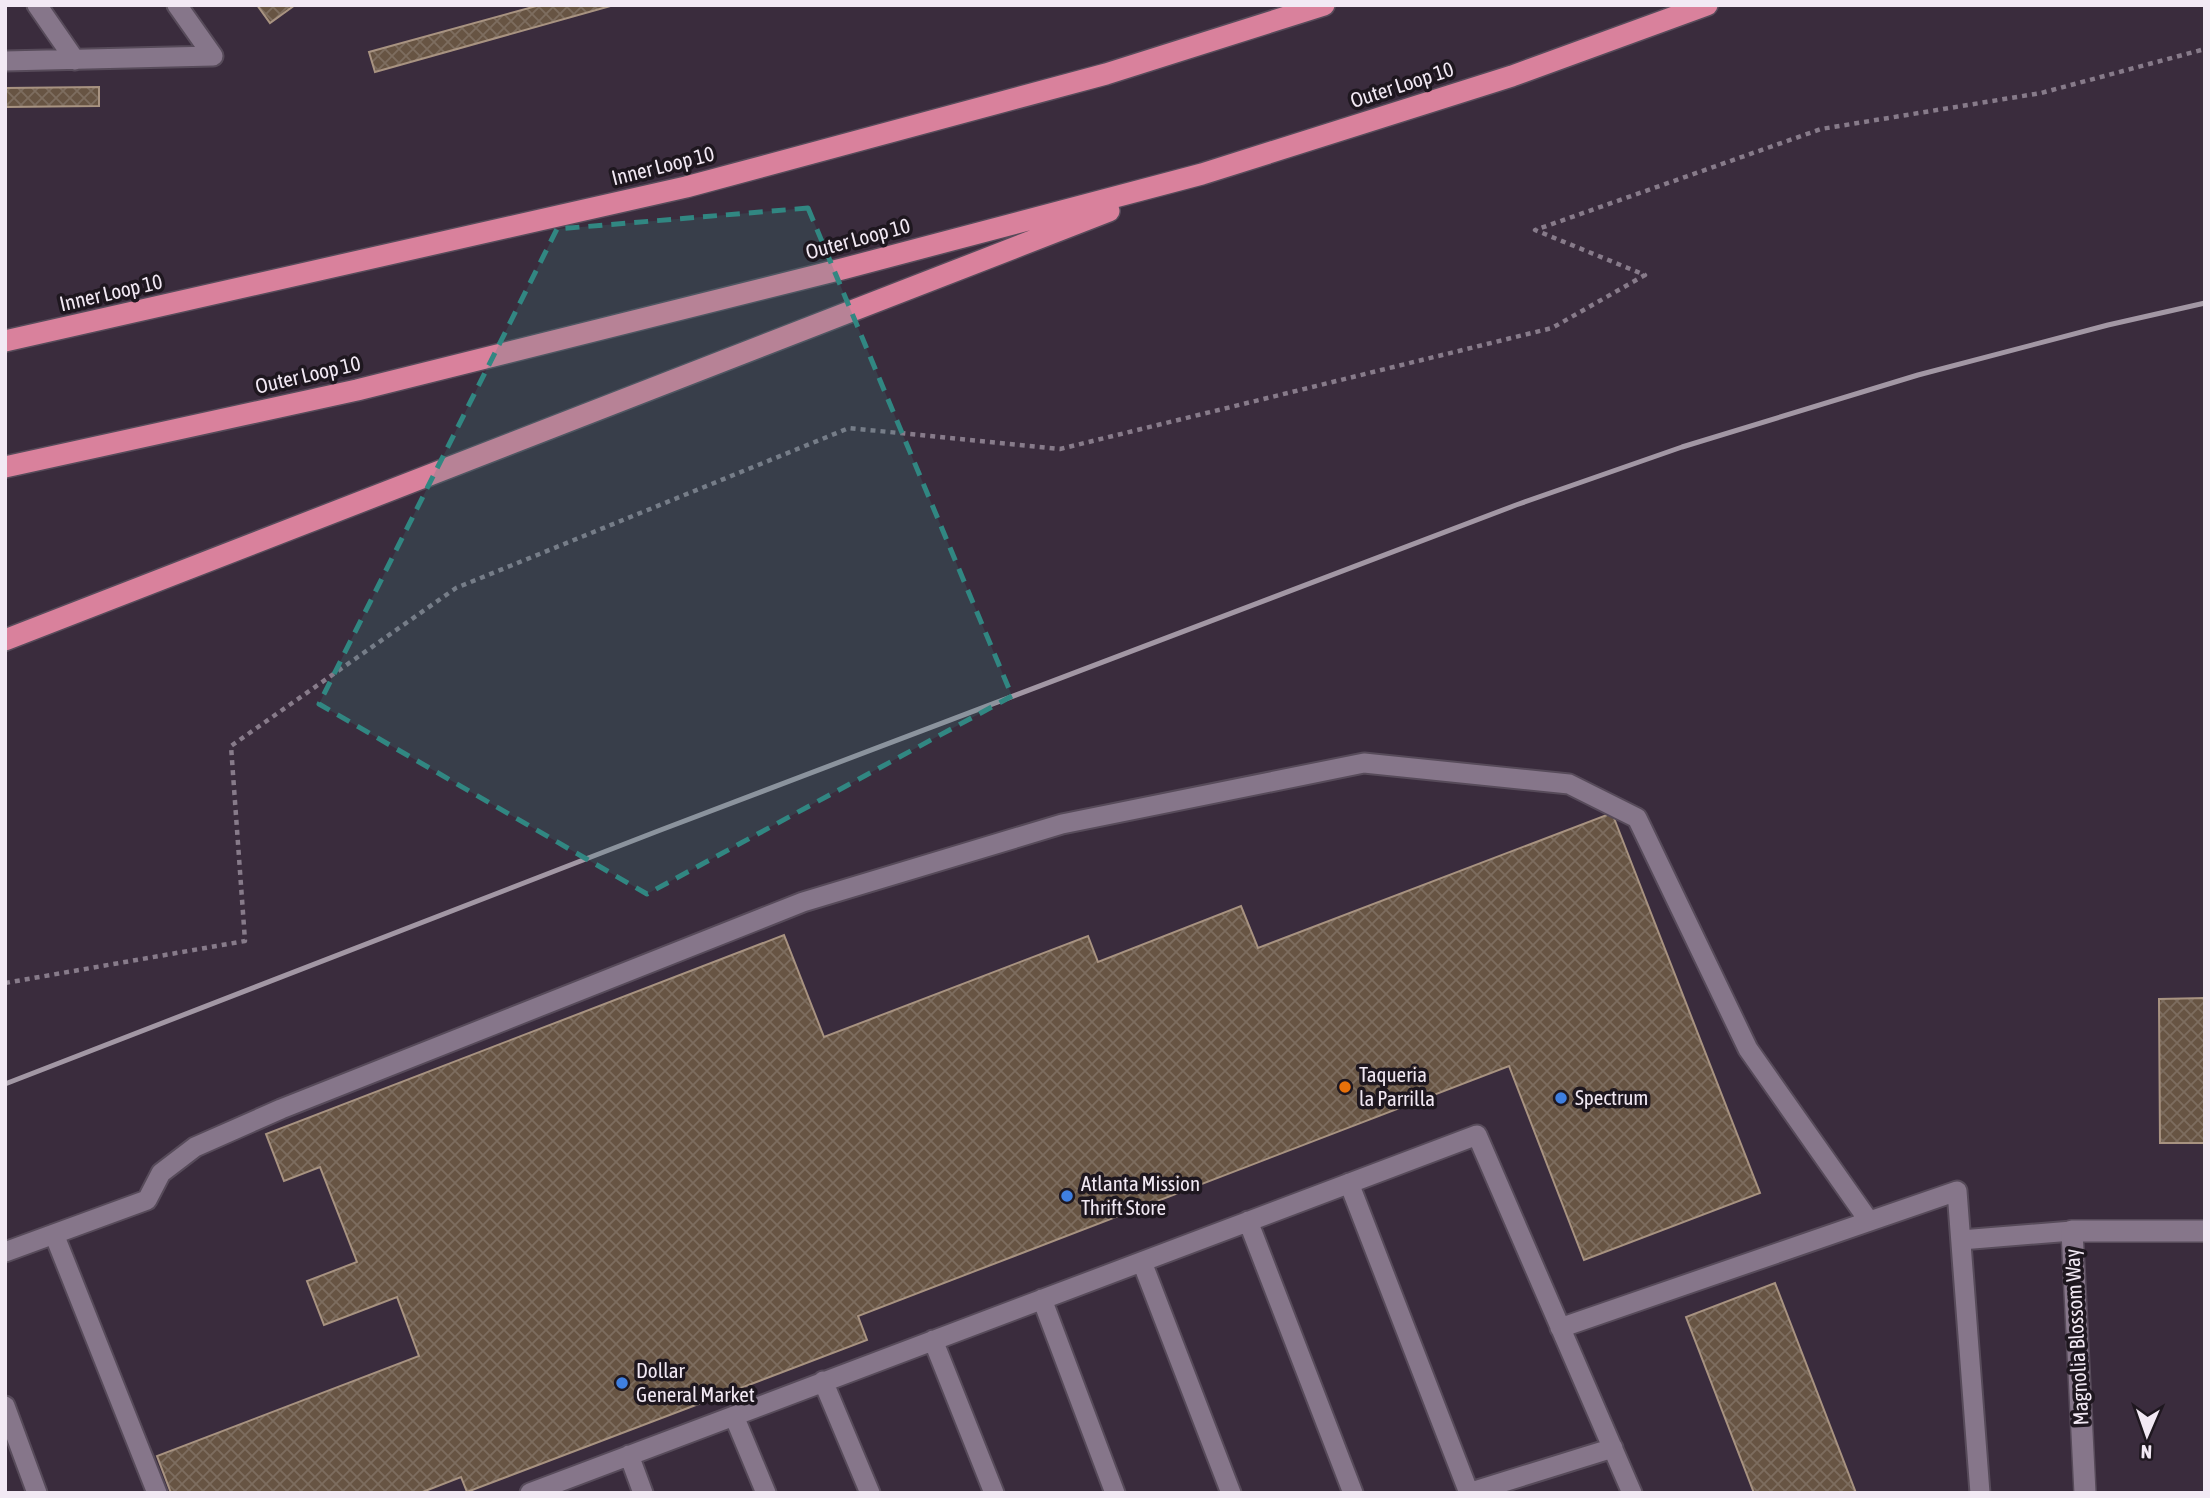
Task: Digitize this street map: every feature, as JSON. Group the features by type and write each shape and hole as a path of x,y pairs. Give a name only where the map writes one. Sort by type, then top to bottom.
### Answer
{"highway":[{"name":"Inner Loop 10","path":"5,341 687,187 1106,74 1324,5"},
{"name":"Outer Loop 10","path":"5,467 370,387 1202,174 1512,76 1707,5"},
{"path":"5,640 1202,174"}],"street":[{"name":"Magnolia Blossom Way","path":"2085,1493 2071,1231 2205,1231"}],"lane":[{"path":"37,5 75,60"},
{"path":"5,61 213,57 177,5"},
{"path":"5,1252 147,1200 162,1173 195,1147 281,1109 803,902 1062,824 1364,763 1569,783 1637,818 1748,1049 1869,1221"},
{"path":"530,1493 1477,1135 1632,1493"},
{"path":"1349,1183 1469,1493 1612,1448"},
{"path":"1560,1328 1957,1191 1980,1493"},
{"path":"1248,1221 1353,1493"},
{"path":"1961,1240 2071,1231"},
{"path":"54,1234 157,1493"},
{"path":"1142,1262 1231,1493"},
{"path":"1042,1299 1115,1493"},
{"path":"933,1340 994,1493"},
{"path":"823,1381 870,1493"},
{"path":"5,1406 37,1493"},
{"path":"734,1416 766,1493"},
{"path":"629,1455 643,1493"}],"path":[{"path":"5,983 245,941 231,747 456,587 849,428 1060,449 1552,328 1645,275 1535,230 1821,129 2041,93 2205,49"}],"highlighted area":[{"path":"808,208 1012,696 647,894 319,704 557,229"}],"building":[{"path":"257,5 295,5 270,23"},
{"path":"540,5 614,5 375,72 369,52"},
{"path":"99,87 99,106 5,107 5,88"},
{"path":"1612,813 1760,1193 1584,1260 1509,1066 858,1316 867,1340 467,1492 461,1477 420,1493 171,1493 157,1456 419,1356 397,1297 324,1325 307,1281 357,1262 320,1167 284,1181 266,1134 784,935 824,1037 1088,936 1098,962 1241,906 1258,948"},
{"path":"2205,998 2205,1143 2160,1143 2159,999"},
{"path":"1775,1283 1856,1493 1754,1493 1686,1317"}],"railway":[{"path":"5,1084 658,831 1516,505 1682,447 1918,375 2108,325 2205,303"}],"place":[{"name":"Taqueria la Parrilla","path":"1345,1087"},
{"name":"Spectrum","path":"1561,1098"},
{"name":"Atlanta Mission Thrift Store","path":"1067,1196"},
{"name":"Dollar General Market","path":"622,1383"}]}
